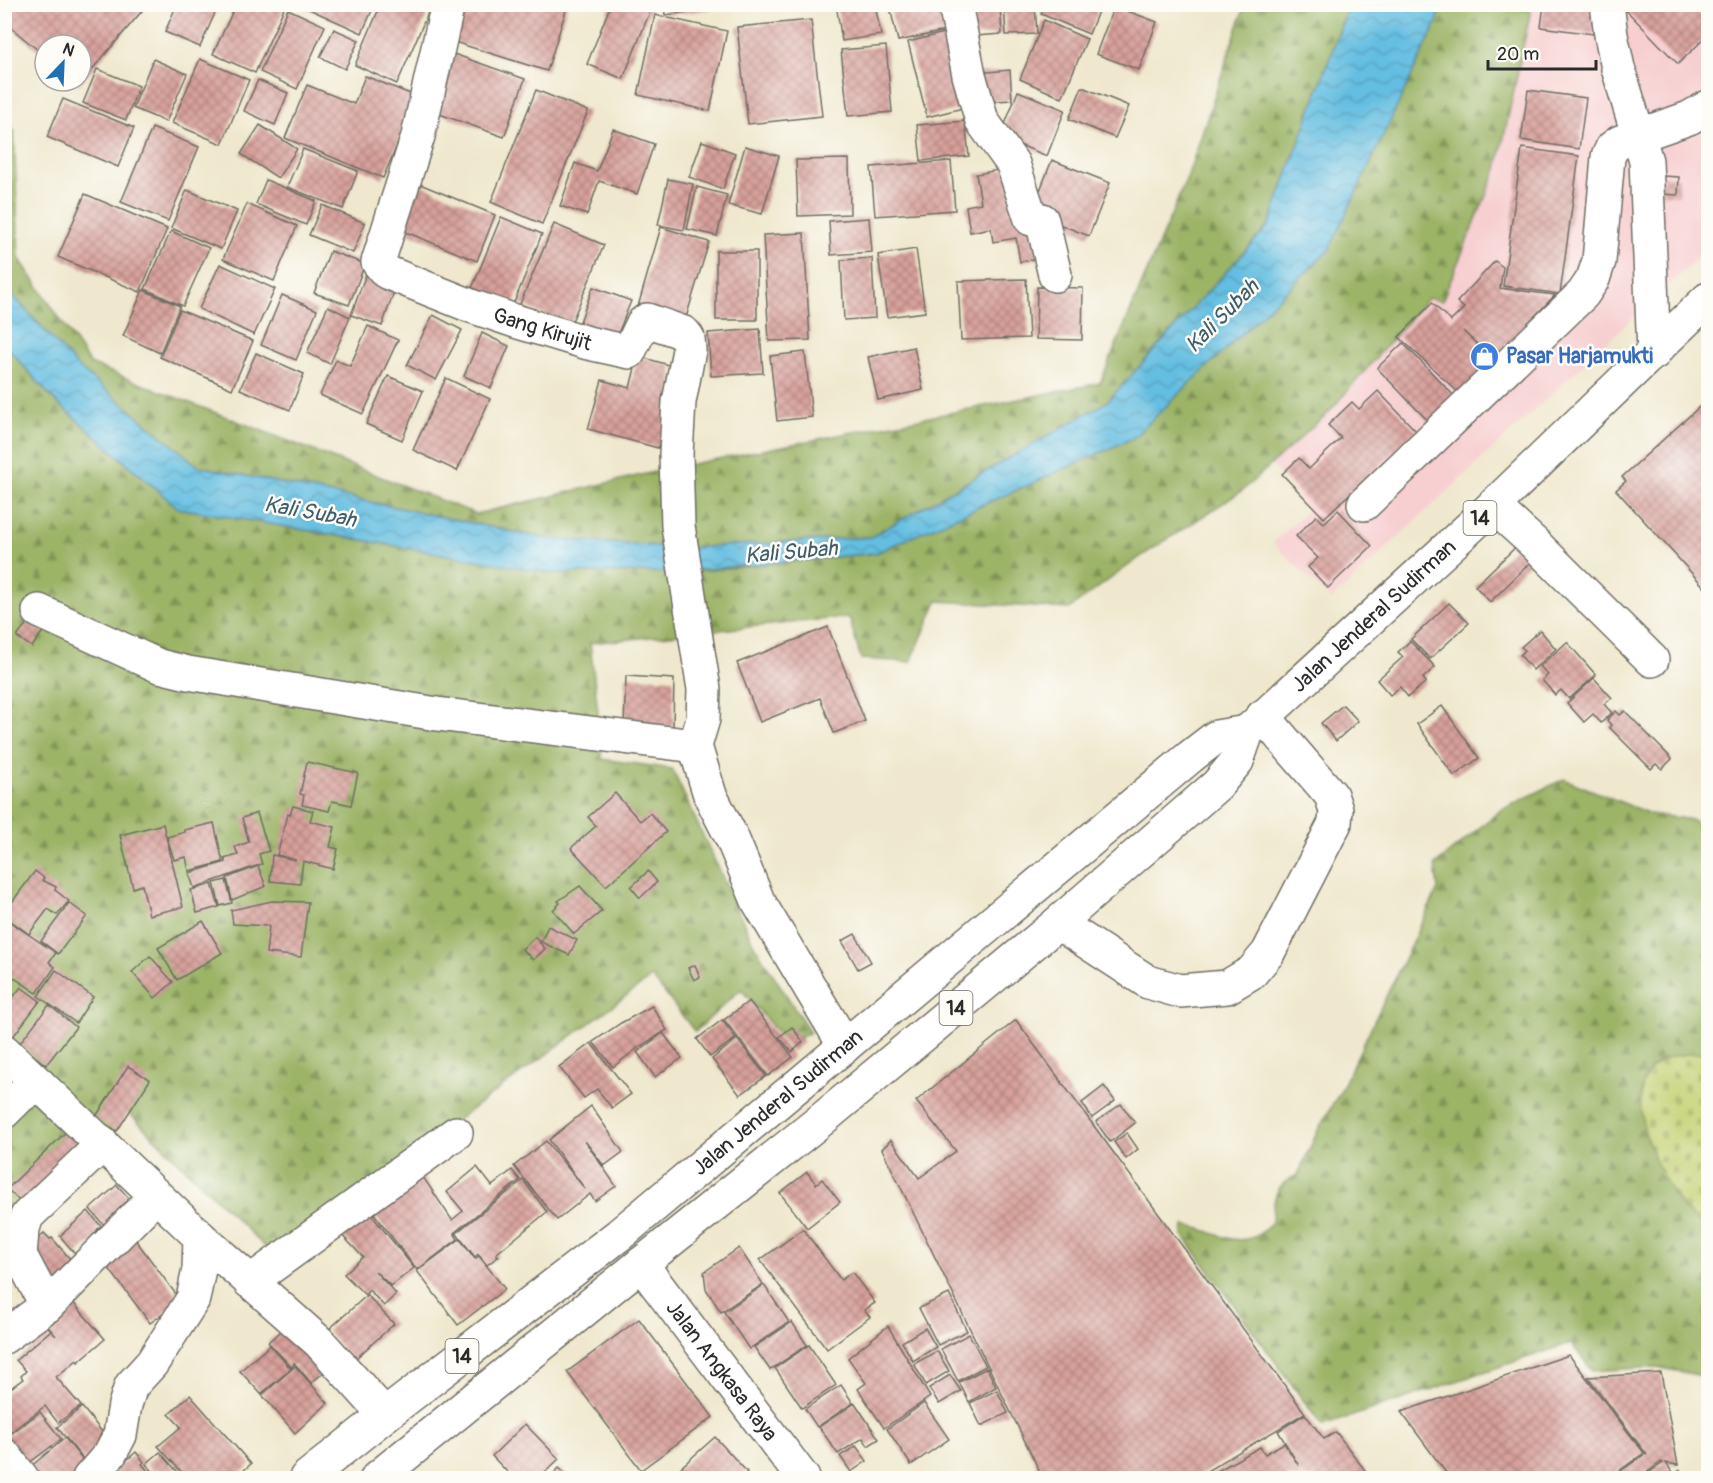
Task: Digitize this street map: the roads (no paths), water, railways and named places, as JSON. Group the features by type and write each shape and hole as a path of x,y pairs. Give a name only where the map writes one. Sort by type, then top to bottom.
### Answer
{"main road":[{"name":"Gang Kirujit","path":"448,4 418,136 378,262 386,272 471,306 588,343 629,352 643,323 647,320 684,333 688,338 689,350 683,379 676,454 678,526 704,689 703,719 695,746"},
{"path":"955,4 969,75 982,121 1013,164 1031,219 1042,220 1055,275"},
{"path":"1607,4 1618,68 1639,136 1631,157 1635,248 1651,291 1654,352"},
{"path":"1364,504 1583,294 1593,279 1599,261 1608,157 1612,148 1620,142 1689,118 1708,107"},
{"name":"Jalan Jenderal Sudirman","path":"377,1479 820,1121 1058,924 1217,784 1237,760 1255,724 1493,506 1708,299"},
{"path":"1493,506 1534,543 1652,660"},
{"path":"39,611 159,666 188,674 437,714 695,746 710,795 732,838 759,901 845,1046"},
{"path":"1058,924 1148,982 1180,991 1227,987 1252,972 1268,953 1335,823 1336,810 1331,795 1255,724"},
{"name":"Jalan Jenderal Sudirman","path":"306,1479 385,1415 619,1235 1198,751 1216,737 1255,724"},
{"path":"4,1051 200,1237 319,1342 385,1415"},
{"path":"4,1112 20,1096 39,1084"},
{"path":"250,1282 456,1133"},
{"path":"47,1306 20,1255 22,1232 27,1216 103,1144"},
{"path":"4,1337 47,1306 156,1196"},
{"name":"Jalan Angkasa Raya","path":"619,1235 803,1479"},
{"path":"89,1479 110,1454 120,1435 131,1386 152,1363 193,1299 199,1269 200,1237"},
{"path":"4,1455 22,1479"}],"water":[{"name":"Kali Subah","path":"1349,5 1438,5 1438,20 1329,250 1133,438 876,553 678,572 551,573 178,508 53,399 5,345 5,287 78,367 198,466 548,539 687,548 871,537 1107,402 1269,225"}],"place":[{"name":"Pasar Harjamukti","path":"1485,356"}]}
